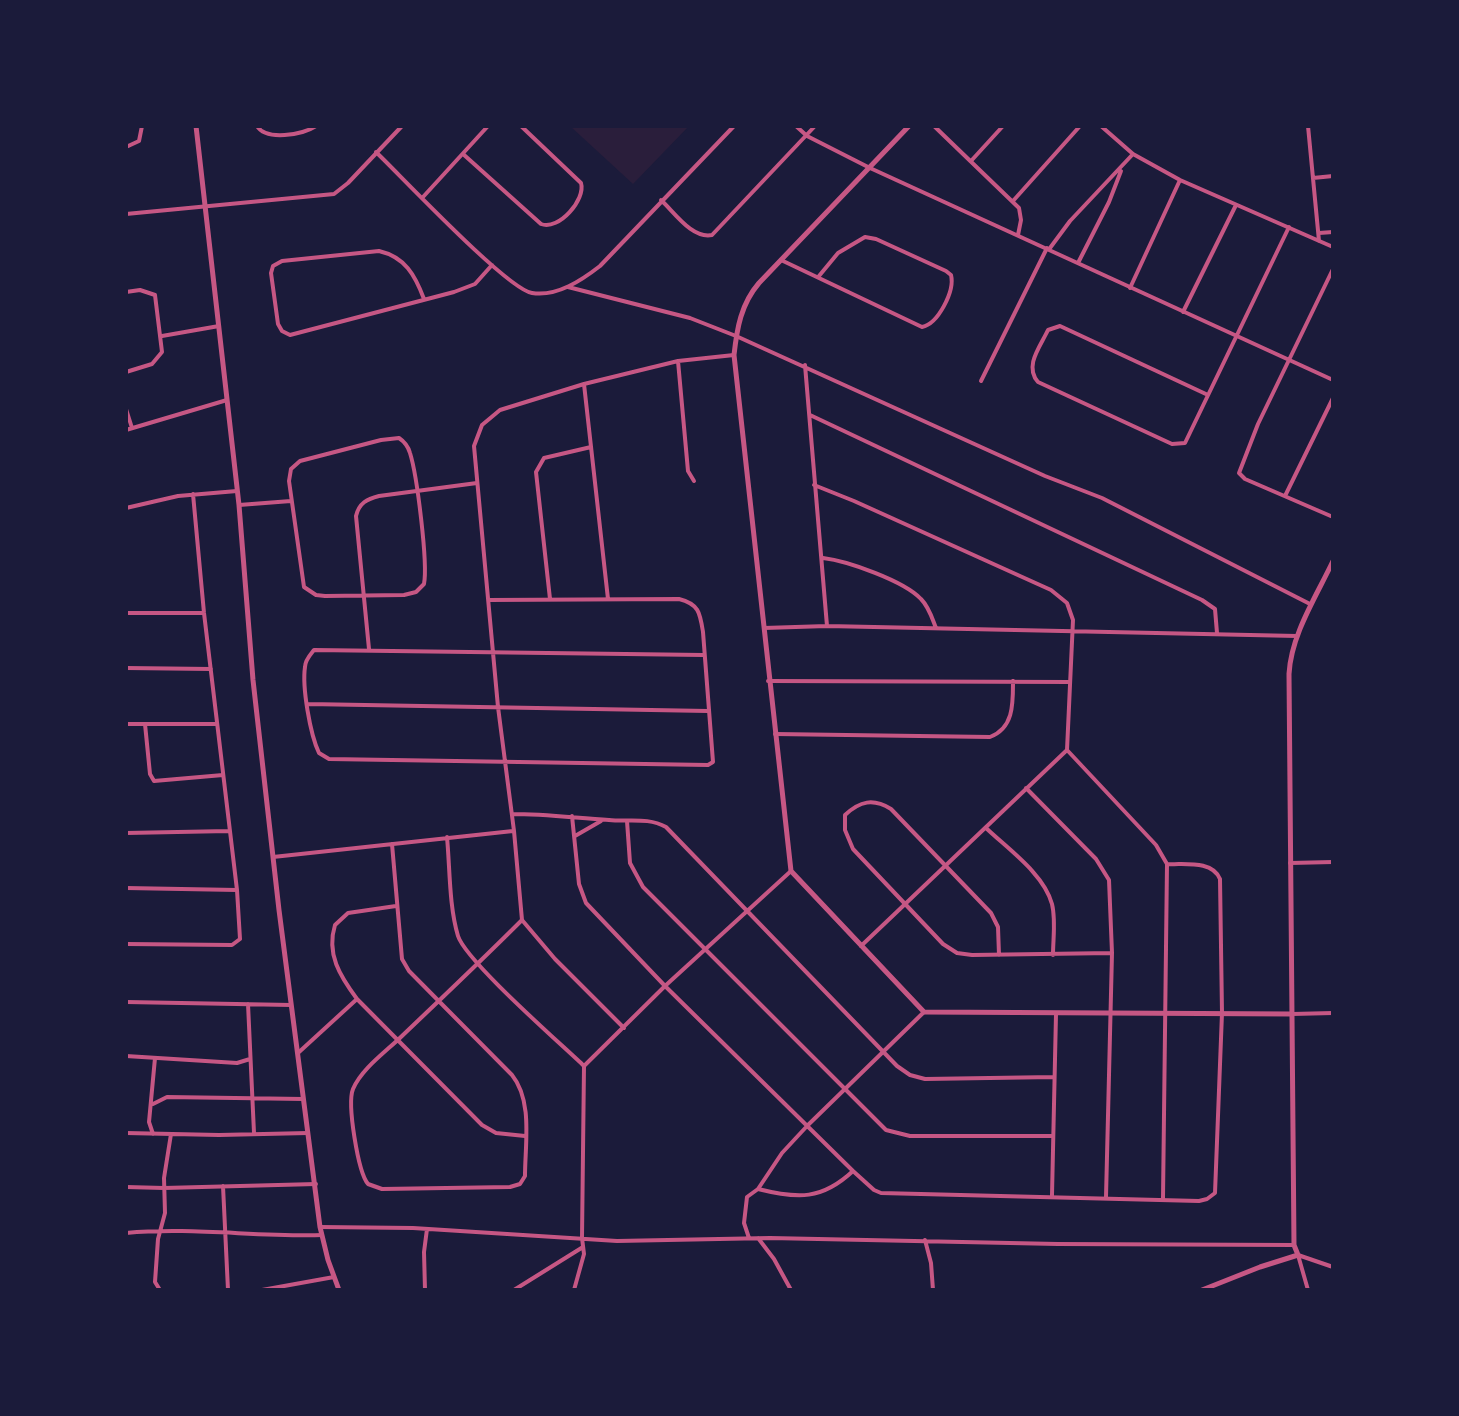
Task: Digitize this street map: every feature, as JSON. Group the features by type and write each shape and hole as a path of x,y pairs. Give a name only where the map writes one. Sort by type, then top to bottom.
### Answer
{"street":[{"path":"126,147 139,141 142,126"},
{"path":"196,126 239,505 253,680 291,1005 320,1227 339,1290"},
{"path":"257,126 267,135 304,132 316,126"},
{"path":"126,214 334,194 402,126"},
{"path":"423,197 488,126"},
{"path":"463,154 541,224 546,227 557,225 580,198 581,183 521,126"},
{"path":"376,152 519,289 530,293 549,292 568,287 600,266 734,126"},
{"path":"796,126 807,136 870,168 1333,380"},
{"path":"661,200 692,230 700,235 712,235 815,126"},
{"path":"909,126 750,294 742,312 734,355 791,871 924,1012"},
{"path":"934,126 1013,201 1021,212 1018,235"},
{"path":"971,161 1003,126"},
{"path":"1013,201 1080,126"},
{"path":"1101,126 1133,154 1180,180 1333,247"},
{"path":"1308,126 1319,241"},
{"path":"981,381 1048,249 1133,154"},
{"path":"1078,263 1109,202 1121,168"},
{"path":"1313,178 1333,176"},
{"path":"1130,288 1180,180"},
{"path":"1183,312 1236,205"},
{"path":"1208,395 1060,326 1048,330 1031,365 1038,382 1179,445 1189,439 1289,227"},
{"path":"1318,234 1333,232"},
{"path":"781,260 922,327 934,321 953,282 946,271 876,239 865,237 838,253 819,276"},
{"path":"424,299 415,276 402,261 392,254 379,251 282,261 273,266 271,273 278,324 282,331 290,335 424,299 475,284 492,265"},
{"path":"1333,269 1239,470 1245,479 1333,517"},
{"path":"568,287 690,318 805,365 1055,481 1102,498 1313,605"},
{"path":"126,292 140,290 155,295 162,336 162,352 158,360 126,372"},
{"path":"162,336 219,326"},
{"path":"624,1028 555,959 522,920 498,707 474,446 478,432 490,416 500,410 584,384 678,361 734,355"},
{"path":"678,361 688,471 694,481"},
{"path":"805,365 827,626"},
{"path":"584,384 608,599"},
{"path":"1285,496 1333,398"},
{"path":"126,430 227,400"},
{"path":"126,409 132,428"},
{"path":"810,415 1202,600 1215,609 1217,633"},
{"path":"399,438 407,446 417,490 424,584 410,594 316,595 304,587 291,501 289,472 297,462 399,438"},
{"path":"550,599 536,472 544,458 591,447"},
{"path":"369,650 356,516 366,500 477,483"},
{"path":"814,485 1051,590 1071,610 1073,630 1067,750 861,946"},
{"path":"126,508 193,494 237,491"},
{"path":"126,944 236,944 240,939 193,494"},
{"path":"239,505 291,501"},
{"path":"823,558 859,567 915,594 926,606 936,628"},
{"path":"1308,1290 1294,1245 1289,674 1297,636 1333,561"},
{"path":"489,600 679,599 693,603 699,611 713,762 708,765 329,759 316,748 304,669 314,650 703,655"},
{"path":"126,613 204,613"},
{"path":"764,628 827,626 1297,636"},
{"path":"126,668 211,669"},
{"path":"768,681 1070,682"},
{"path":"775,734 990,737 1001,732 1009,719 1013,681"},
{"path":"308,704 708,711"},
{"path":"126,724 216,724"},
{"path":"145,724 150,774 154,781 223,775"},
{"path":"1067,750 1156,845 1167,864 1163,1198"},
{"path":"1026,788 1096,859 1107,876 1112,953 1106,1197"},
{"path":"999,955 996,920 898,815 874,801 863,802 845,815 845,830 853,849 943,944 957,953 999,955 1053,955 1112,953"},
{"path":"512,814 650,820 674,834 904,1072 925,1079 1054,1077"},
{"path":"572,816 579,884 584,899 665,986 866,1184 881,1193 1199,1201 1215,1193 1222,1013 1218,873 1202,865 1167,864"},
{"path":"575,836 603,820"},
{"path":"627,821 628,849 634,873 665,910 886,1130 899,1135 1052,1136"},
{"path":"986,828 1030,871 1050,898 1053,908 1053,955"},
{"path":"126,833 229,831"},
{"path":"273,857 514,831"},
{"path":"447,837 458,937 478,964 584,1066"},
{"path":"392,844 402,959 409,971 439,1000 520,1084 526,1104 525,1176 516,1187 382,1189 368,1184 361,1168 352,1094 364,1073 439,1000 478,964 522,920"},
{"path":"1290,863 1333,862"},
{"path":"574,1290 584,1254 584,1066 665,986 791,871"},
{"path":"126,888 237,890"},
{"path":"396,906 348,913 335,925 333,951 336,967 357,999 487,1129 504,1135 525,1136"},
{"path":"298,1053 357,999"},
{"path":"126,1002 291,1005"},
{"path":"248,1004 255,1134"},
{"path":"749,1238 744,1223 747,1197 758,1189 782,1153 808,1125 924,1012 1333,1013"},
{"path":"1052,1195 1056,1014"},
{"path":"126,1056 237,1063 250,1059"},
{"path":"153,1134 149,1122 155,1058"},
{"path":"153,1104 167,1097 303,1099"},
{"path":"126,1133 308,1133"},
{"path":"152,1290 165,1213 164,1188 171,1134"},
{"path":"758,1189 788,1194 818,1194 837,1187 853,1171"},
{"path":"126,1187 316,1184"},
{"path":"223,1186 228,1290"},
{"path":"320,1227 427,1229 617,1241 758,1238 1173,1246 1294,1245"},
{"path":"425,1290 427,1229"},
{"path":"126,1233 161,1230 271,1237 322,1235"},
{"path":"758,1238 791,1290"},
{"path":"925,1240 933,1290"},
{"path":"514,1290 583,1247"},
{"path":"1202,1290 1298,1255 1333,1267"},
{"path":"262,1290 334,1277"},
{"path":"155,1282 160,1290"}],"shaded area":[{"path":"570,126 689,126 633,184"}]}
